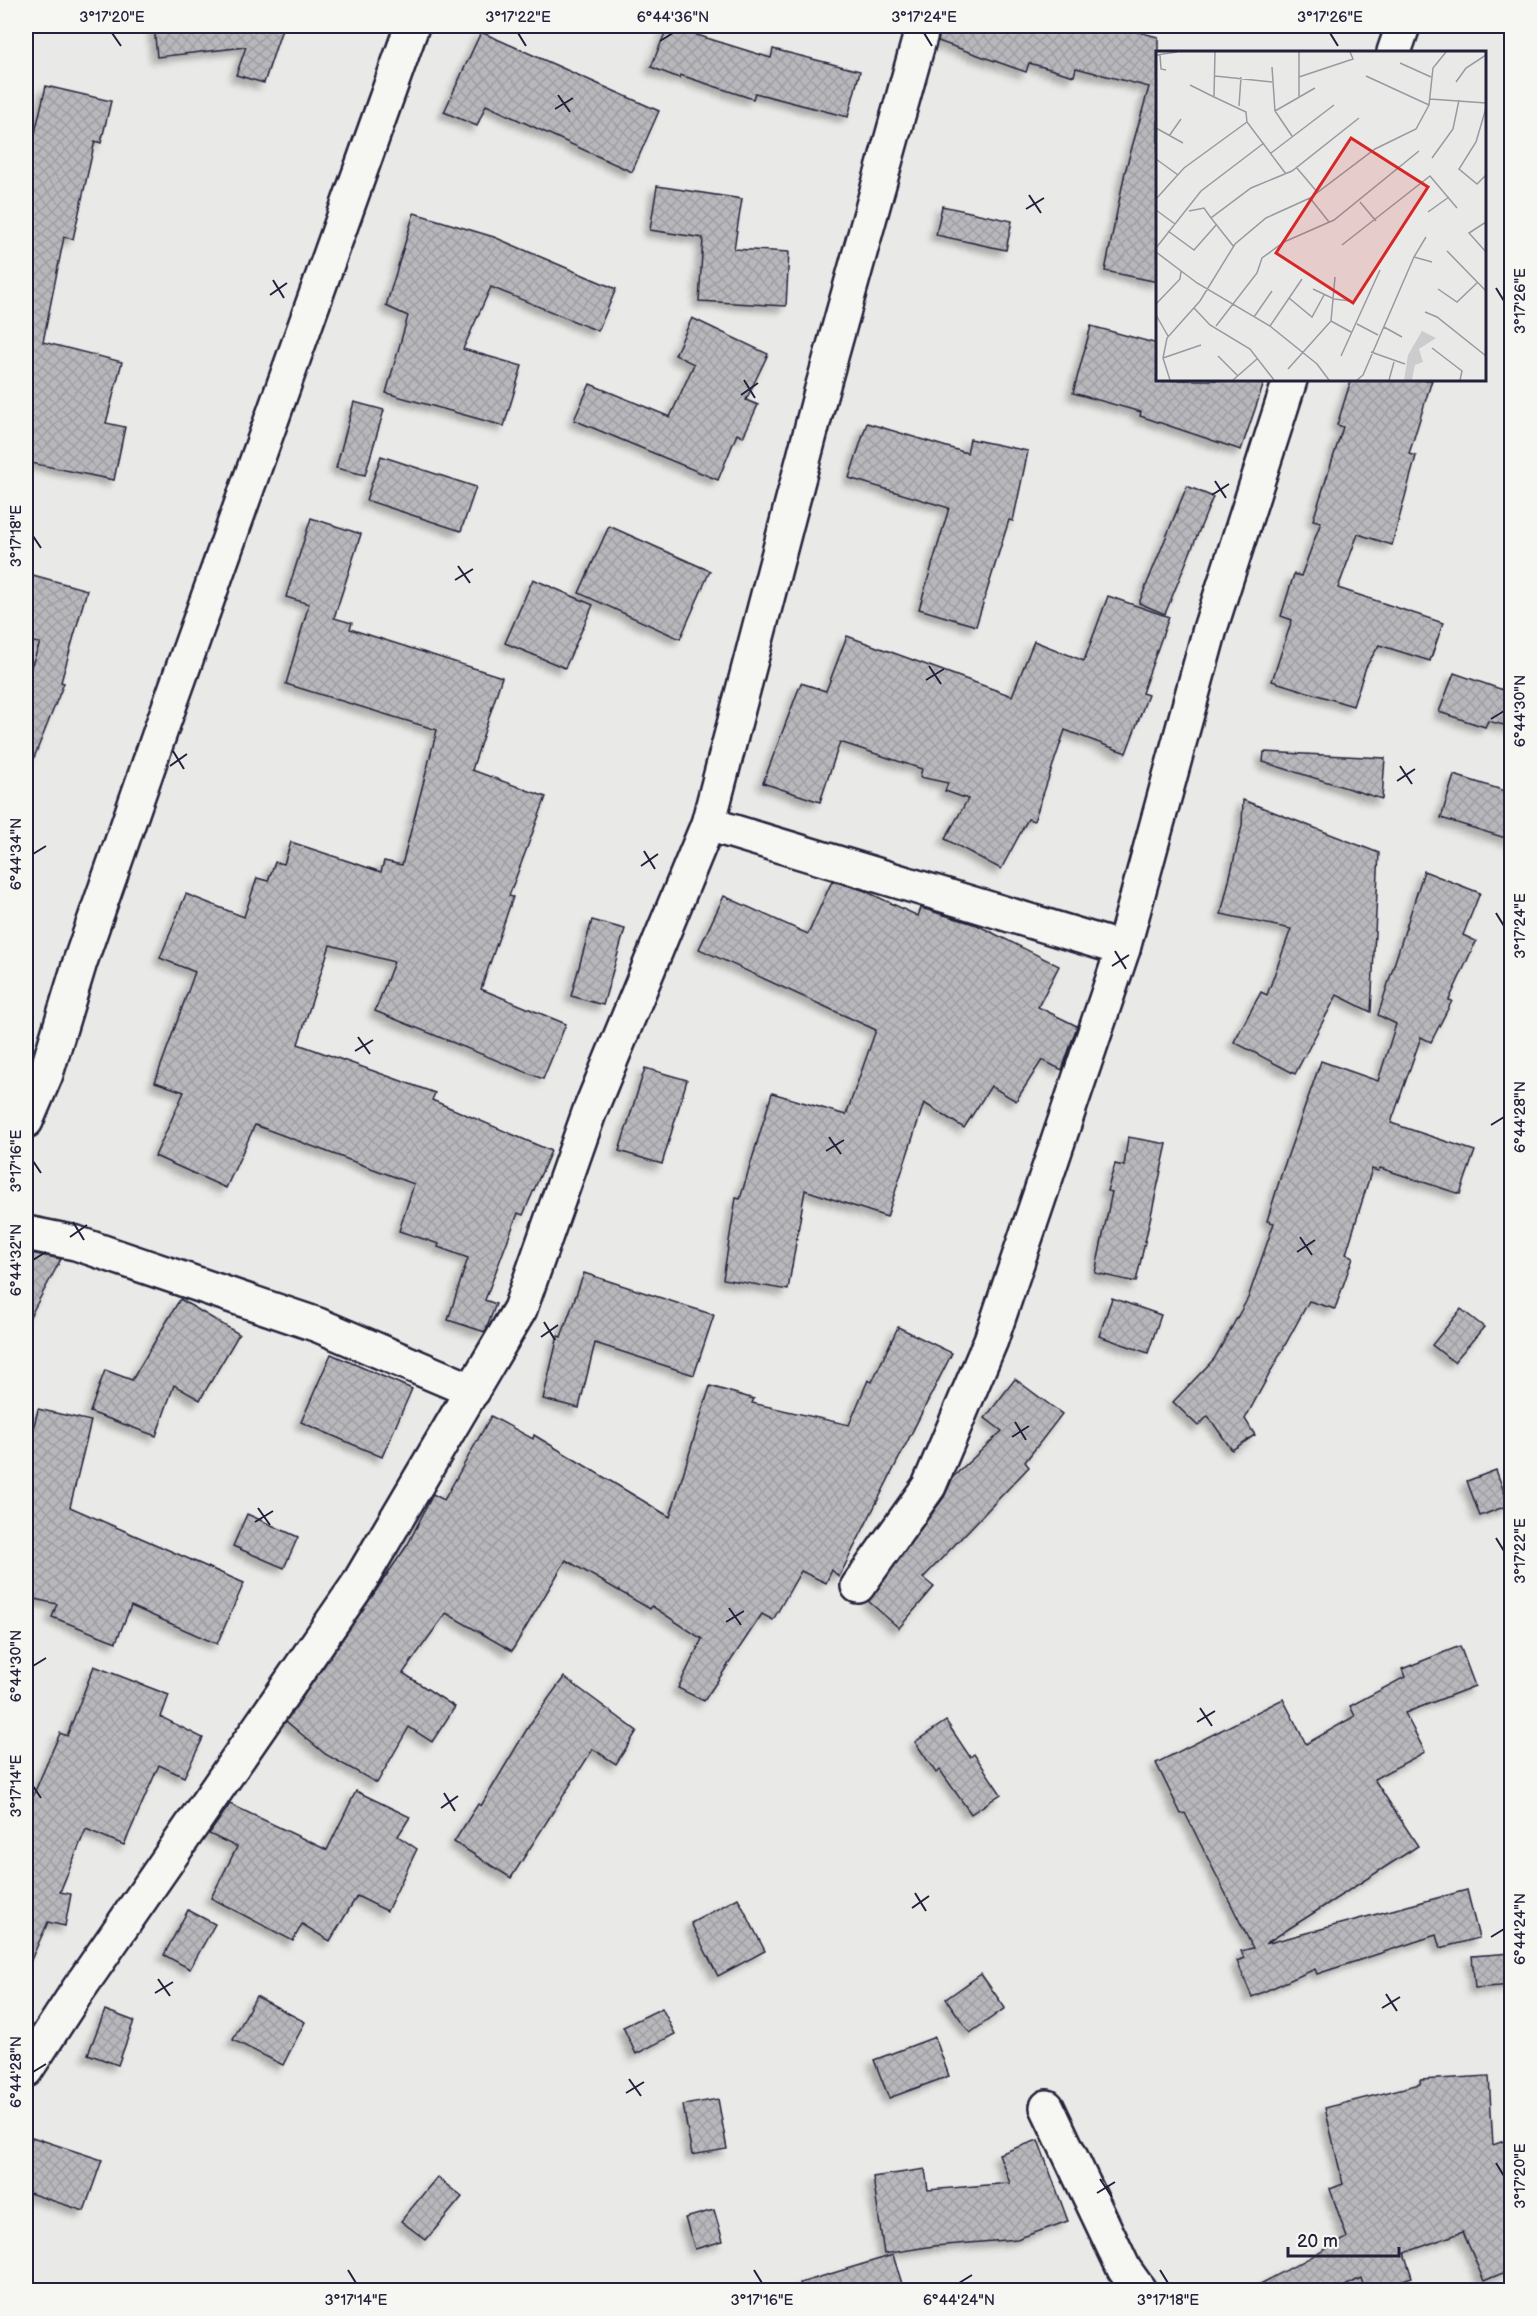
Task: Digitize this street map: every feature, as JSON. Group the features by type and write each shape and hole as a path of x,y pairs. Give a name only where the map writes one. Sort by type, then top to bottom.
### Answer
{"street":[{"path":"26,1121 36,1070 80,962 412,26"},
{"path":"26,2070 78,1989 357,1586 520,1309 589,1113 708,824 819,396 923,26"},
{"path":"1394,51 1403,26"},
{"path":"858,1586 929,1486 986,1351 1072,1106 1123,949 1210,629 1290,381"},
{"path":"708,824 1123,949"},
{"path":"26,1233 76,1243 318,1325 473,1390"},
{"path":"1047,2107 1124,2269 1139,2290"}],"building":[{"path":"154,26 283,26 264,83 236,75 246,47 157,57"},
{"path":"668,26 701,26 697,35 771,58 773,49 860,71 848,117 755,93 753,99 680,75 679,78 651,67"},
{"path":"941,26 1116,26 1158,37 1158,51 1156,51 1156,282 1105,271 1125,172 1149,87 1076,68 1074,76 1029,63 1026,72 938,41"},
{"path":"481,32 659,111 632,172 486,105 477,126 444,112"},
{"path":"46,86 111,101 101,143 95,141 73,239 64,237 43,342 122,362 106,423 125,427 114,480 26,462 26,171"},
{"path":"657,186 742,199 734,249 789,252 786,306 699,301 703,238 650,230"},
{"path":"942,206 1012,221 1006,250 936,235"},
{"path":"414,213 494,237 616,289 598,331 491,287 463,349 522,366 504,426 386,393 408,316 386,306"},
{"path":"692,318 768,354 746,400 758,405 743,437 737,434 718,480 574,420 590,384 670,417 694,364 675,355"},
{"path":"1091,326 1156,343 1156,381 1265,381 1241,450 1140,416 1141,412 1073,393"},
{"path":"1351,381 1432,381 1409,454 1416,456 1392,545 1358,534 1338,588 1443,623 1430,661 1379,645 1366,667 1353,706 1272,681 1292,620 1281,616 1294,574 1301,576 1321,522 1313,520 1343,427 1337,425"},
{"path":"354,402 384,410 365,475 336,468"},
{"path":"867,423 967,453 970,439 1028,451 1013,521 1009,520 976,626 919,609 949,508 849,478"},
{"path":"381,456 476,487 461,531 366,500"},
{"path":"1187,486 1213,497 1165,614 1139,603"},
{"path":"311,518 361,534 334,618 352,623 350,629 502,677 472,770 546,797 509,896 513,897 481,989 566,1024 543,1079 375,1011 394,962 330,945 298,1044 435,1093 432,1100 551,1151 523,1215 518,1213 485,1300 496,1304 485,1332 448,1320 468,1258 438,1247 439,1244 399,1231 414,1184 255,1125 226,1188 155,1156 184,1092 155,1082 195,972 160,958 186,894 244,917 257,878 268,881 275,862 284,864 291,842 381,872 384,861 402,865 437,730 286,684 309,604 286,597"},
{"path":"609,526 710,571 680,639 579,593"},
{"path":"26,573 87,590 61,682 64,683 27,775 26,680 40,643 26,641"},
{"path":"533,579 593,605 565,668 505,643"},
{"path":"1108,596 1169,617 1142,693 1148,695 1126,753 1065,730 1034,821 1028,819 1001,869 945,839 968,799 945,791 948,783 920,777 922,769 840,742 820,802 763,783 801,683 826,691 847,636 1012,696 1034,641 1084,661"},
{"path":"1454,673 1512,693 1512,727 1488,721 1485,727 1439,712"},
{"path":"1264,752 1385,758 1382,799 1263,762"},
{"path":"1454,775 1512,793 1512,840 1441,818"},
{"path":"1243,800 1379,853 1371,1012 1337,995 1295,1074 1234,1042 1261,992 1267,995 1291,929 1221,914 1242,826"},
{"path":"1424,871 1480,893 1463,935 1476,941 1449,1000 1452,1001 1431,1042 1421,1037 1391,1123 1475,1151 1460,1194 1380,1168 1378,1171 1372,1169 1346,1254 1353,1257 1335,1309 1309,1301 1245,1419 1255,1435 1232,1450 1208,1416 1198,1426 1173,1402 1214,1359 1248,1298 1274,1223 1267,1221 1282,1172 1321,1061 1378,1081 1396,1024 1378,1015"},
{"path":"832,881 863,890 918,916 921,908 977,925 1059,966 1038,1007 1077,1026 1062,1070 1042,1060 1016,1101 991,1086 964,1128 924,1103 887,1217 805,1190 788,1290 723,1279 736,1198 740,1199 772,1093 846,1115 876,1030 699,949 724,896 808,934"},
{"path":"592,920 625,929 603,1005 571,996"},
{"path":"645,1068 687,1080 662,1164 619,1151"},
{"path":"1128,1137 1167,1144 1136,1282 1095,1273 1112,1192 1107,1191 1115,1164 1124,1166"},
{"path":"26,1252 61,1259 26,1324"},
{"path":"584,1273 714,1315 694,1375 595,1343 579,1408 543,1399 558,1336 561,1337"},
{"path":"1112,1298 1161,1315 1148,1353 1099,1336"},
{"path":"180,1299 239,1334 200,1400 174,1385 156,1436 90,1412 105,1370 132,1380"},
{"path":"1461,1309 1484,1327 1454,1362 1432,1345"},
{"path":"898,1327 952,1353 839,1577 832,1570 826,1583 801,1571 773,1620 762,1614 704,1701 678,1688 702,1639 652,1606 650,1609 566,1560 512,1651 446,1613 403,1673 455,1707 432,1742 409,1727 377,1783 325,1754 286,1721 408,1544 433,1494 444,1500 491,1416 533,1439 534,1435 670,1517 710,1386 754,1399 752,1403 849,1425 868,1380 872,1382"},
{"path":"331,1354 412,1389 382,1457 301,1422"},
{"path":"1015,1379 1062,1414 1025,1462 1029,1467 923,1578 934,1587 899,1628 868,1601 944,1497 953,1477 1002,1431 985,1418"},
{"path":"38,1409 91,1421 70,1507 244,1583 217,1644 131,1606 116,1642 52,1617 57,1604 26,1597 26,1461"},
{"path":"1496,1470 1509,1505 1480,1516 1467,1481"},
{"path":"247,1514 298,1537 284,1568 233,1546"},
{"path":"1460,1646 1475,1686 1405,1713 1425,1752 1374,1779 1418,1846 1265,1944 1467,1890 1479,1938 1440,1948 1436,1935 1317,1974 1315,1969 1252,1997 1237,1961 1244,1958 1241,1951 1253,1948 1185,1813 1181,1814 1156,1763 1283,1699 1306,1744 1355,1716 1350,1706 1405,1677 1402,1669"},
{"path":"94,1666 169,1695 161,1717 203,1738 184,1777 159,1765 124,1845 86,1829 60,1892 71,1894 65,1926 48,1922 26,1971 26,1812 60,1733 67,1736"},
{"path":"564,1677 637,1731 616,1764 593,1749 511,1878 454,1842 478,1804 481,1806 530,1724"},
{"path":"946,1721 970,1757 974,1754 1001,1794 971,1814 940,1770 936,1773 915,1742"},
{"path":"356,1791 410,1817 398,1836 417,1849 387,1911 357,1896 330,1941 302,1924 293,1941 211,1898 237,1847 209,1834 230,1804 327,1850"},
{"path":"738,1898 765,1951 718,1976 691,1923"},
{"path":"188,1910 215,1924 190,1969 164,1955"},
{"path":"1512,1953 1512,1985 1475,1988 1472,1956"},
{"path":"981,1974 1005,2008 970,2033 946,1999"},
{"path":"256,1996 305,2022 283,2065 233,2040"},
{"path":"662,2008 675,2034 636,2054 623,2027"},
{"path":"105,2010 134,2021 118,2065 88,2054"},
{"path":"935,2037 949,2076 889,2098 874,2060"},
{"path":"1489,2076 1493,2145 1512,2138 1512,2269 1484,2281 1463,2232 1404,2253 1412,2277 1373,2290 1365,2290 1361,2278 1337,2290 1249,2290 1347,2238 1330,2189 1343,2184 1325,2108 1420,2084 1420,2080"},
{"path":"718,2099 727,2149 692,2155 683,2105"},
{"path":"32,2137 102,2160 84,2211 26,2192 26,2155"},
{"path":"1038,2140 1068,2221 1017,2239 934,2246 884,2254 873,2177 925,2169 928,2190 1010,2183 999,2154"},
{"path":"437,2177 462,2197 426,2240 401,2221"},
{"path":"714,2210 723,2241 695,2249 685,2218"},
{"path":"893,2255 904,2290 801,2290 800,2283"}]}
